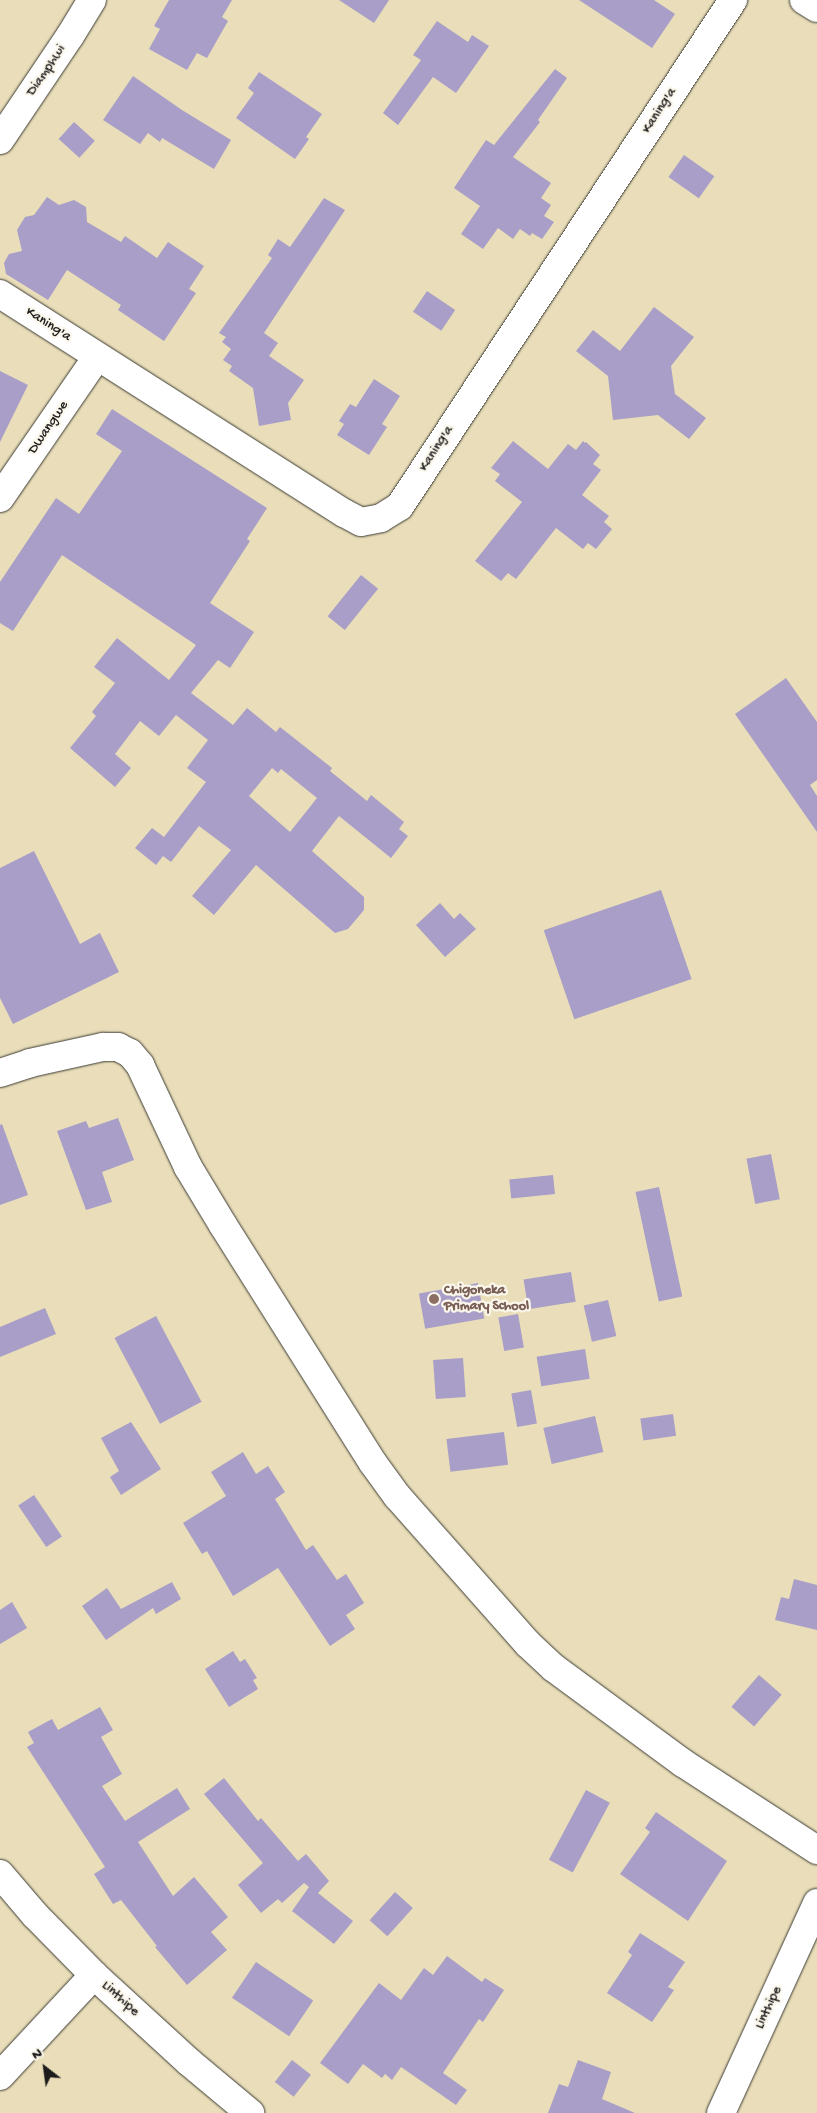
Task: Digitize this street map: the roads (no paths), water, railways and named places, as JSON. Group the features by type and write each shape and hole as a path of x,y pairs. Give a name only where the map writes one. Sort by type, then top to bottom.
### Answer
{"street":[{"name":"Diamphwi","path":"0,140 92,0"},
{"name":"Kaning'a","path":"0,294 344,513 361,522 381,518 400,506 733,0"},
{"path":"804,0 817,8"},
{"name":"Dwangwe","path":"0,498 97,357"},
{"path":"0,1073 30,1063 103,1047 118,1047 130,1053 140,1065 188,1167 367,1455 397,1496 528,1644 554,1668 682,1763 817,1850"},
{"name":"Linthipe","path":"0,1874 35,1915 94,1975 189,2062 250,2113"},
{"name":"Linthipe","path":"721,2113 817,1903"},
{"path":"0,2076 94,1975"}],"place":[{"name":"Chigoneka Primary School","path":"434,1299"}]}
